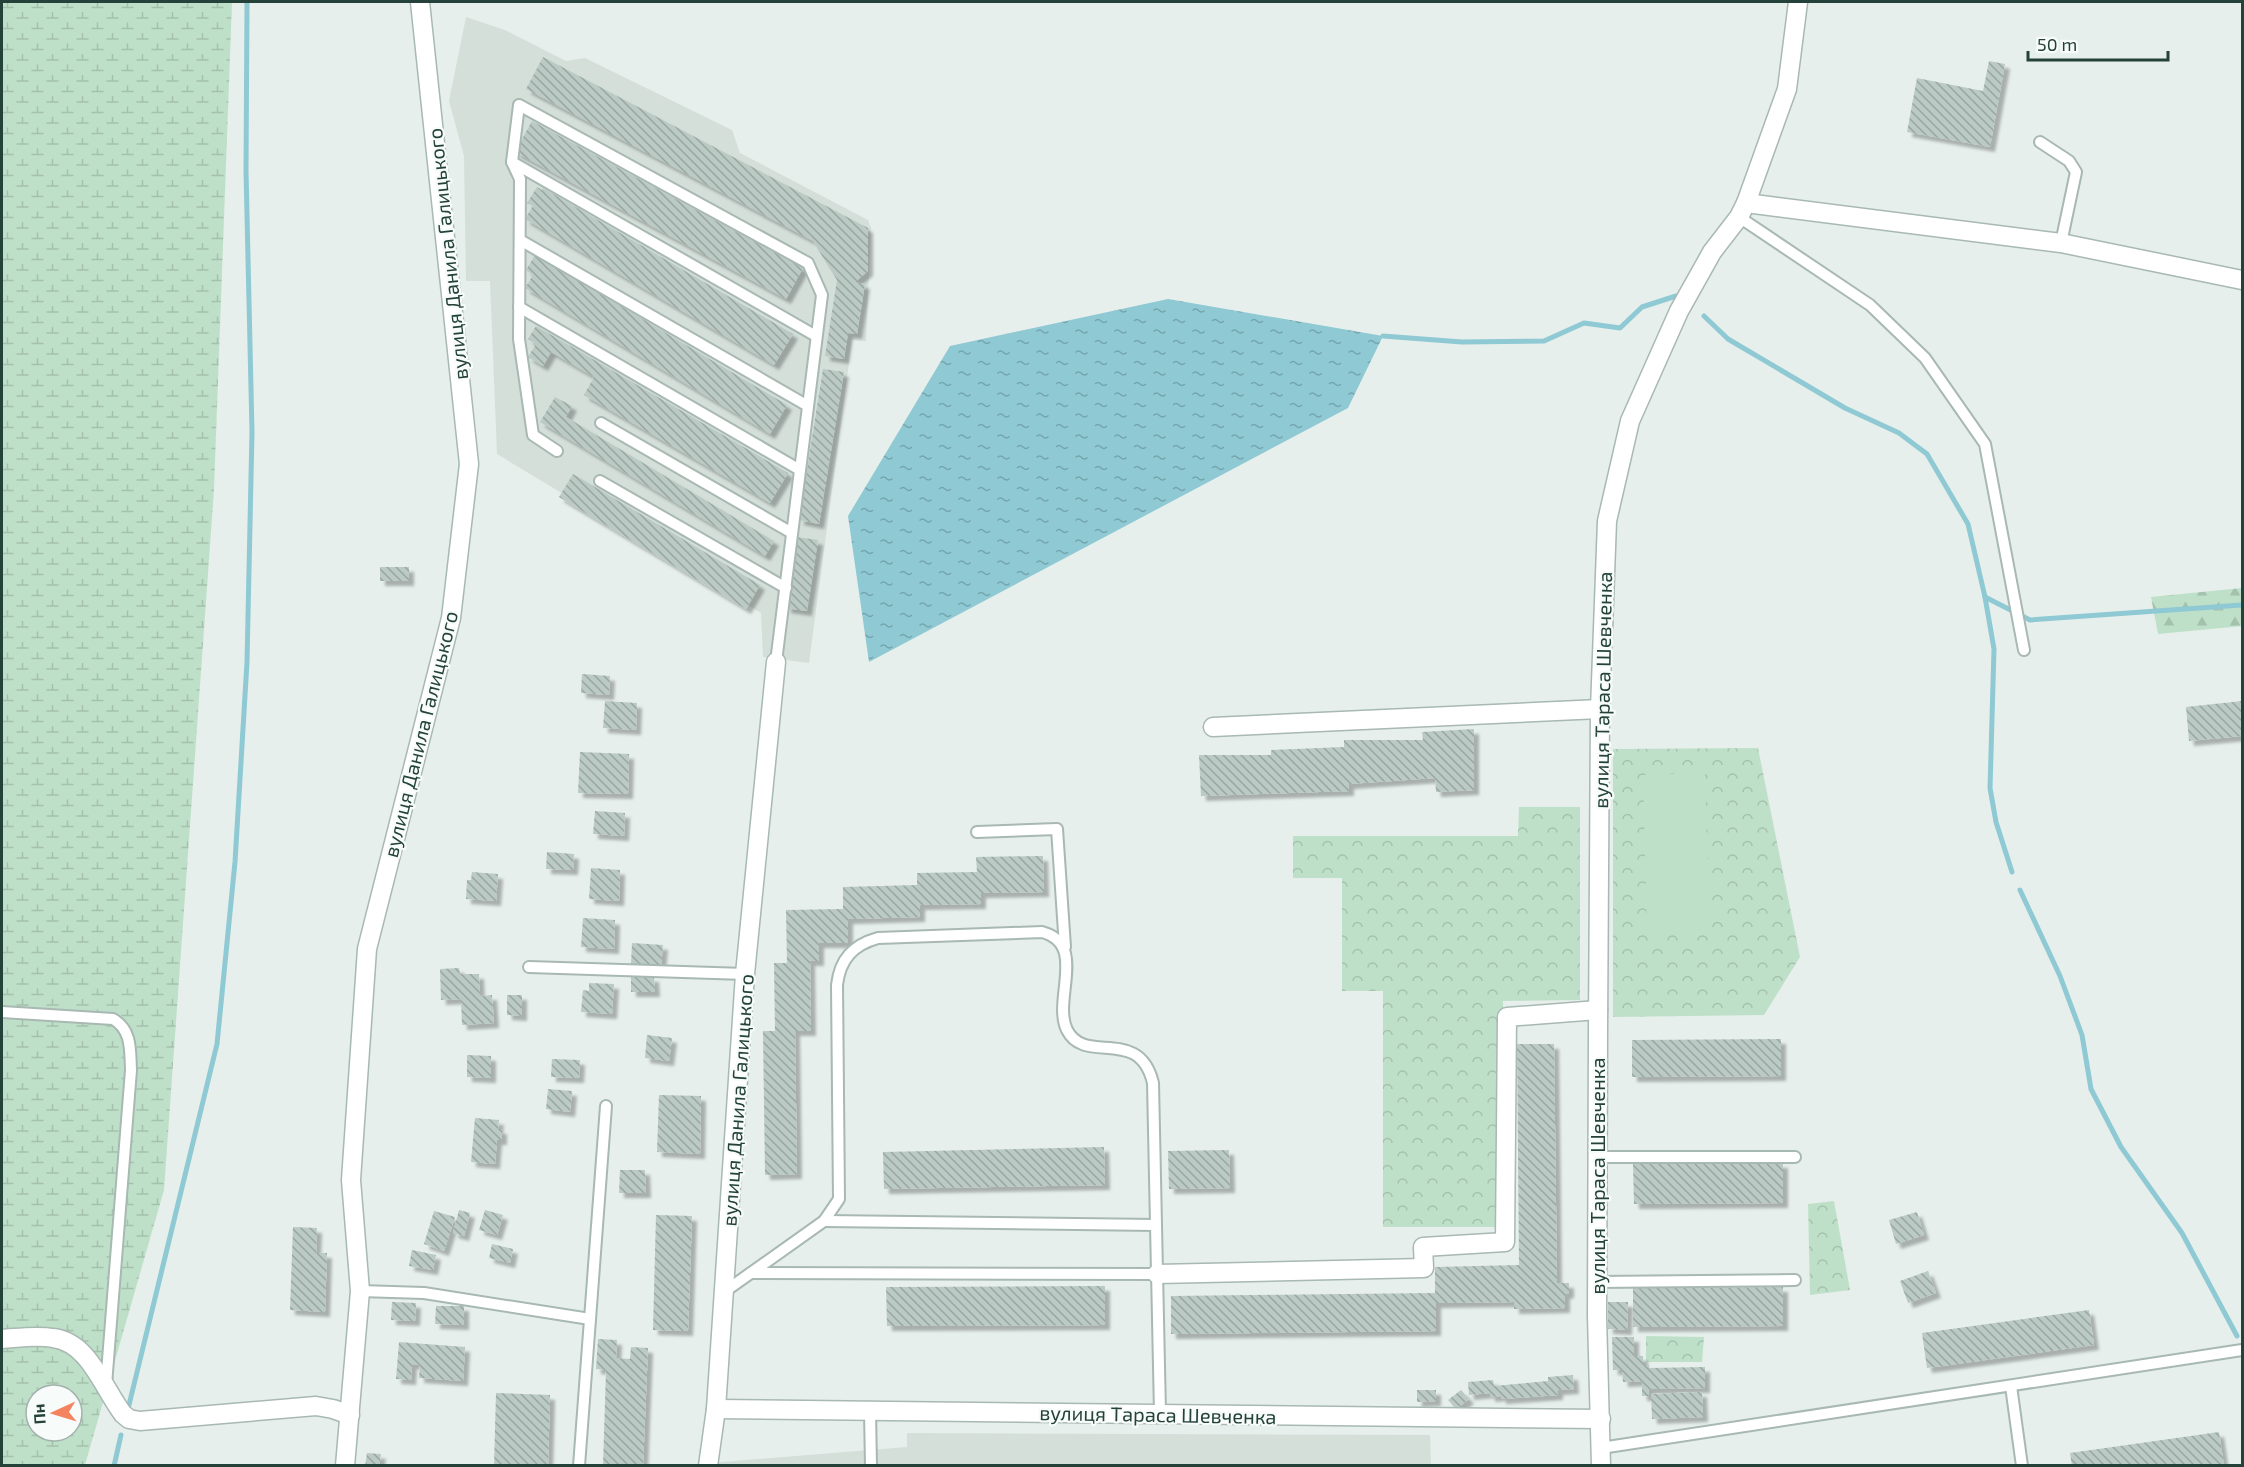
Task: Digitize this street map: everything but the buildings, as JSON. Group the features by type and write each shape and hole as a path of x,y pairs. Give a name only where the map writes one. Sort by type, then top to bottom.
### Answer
{"street":[{"name":"вулиця Данила Галицького","path":"345,1466 360,1292 351,1180 367,950 451,618 469,465 420,2"},
{"name":"вулиця Тараса Шевченка","path":"1601,1457 1597,1282 1598,1010 1600,709 1607,522 1630,421 1679,311 1712,252 1743,210 1787,89 1798,2"},
{"path":"1743,210 2061,243 2242,280"},
{"name":"вулиця Данила Галицького","path":"708,1466 716,1409 745,974 776,662"},
{"path":"1213,727 1600,709"},
{"path":"1157,1274 1424,1268 1423,1247 1505,1242 1507,1017 1598,1010"},
{"path":"2,1339 48,1337 68,1342 86,1357 123,1414 129,1419 140,1421 316,1406 350,1415"},
{"name":"вулиця Тараса Шевченка","path":"716,1409 1601,1419"}],"lane":[{"path":"557,451 533,435 519,339 520,179 512,162 519,105 808,263 822,295 776,662"},
{"path":"2040,142 2069,161 2076,172 2061,243"},
{"path":"512,162 816,336"},
{"path":"1743,210 1870,305 1925,358 1985,444 2024,650"},
{"path":"519,240 808,406"},
{"path":"519,308 800,470"},
{"path":"601,423 792,534"},
{"path":"600,481 786,588"},
{"path":"977,832 1057,829 1066,954 1064,1020 1071,1036 1086,1046 1125,1050 1135,1054 1150,1072 1153,1083 1160,1413"},
{"path":"724,1292 824,1221 839,1200 837,985 844,959 853,949 878,938 1042,932 1058,939 1066,954"},
{"path":"529,967 745,974"},
{"path":"2,1012 113,1019 123,1024 129,1039 131,1070 105,1388"},
{"path":"579,1466 606,1106"},
{"path":"1598,1157 1795,1157"},
{"path":"824,1221 1156,1225"},
{"path":"750,1273 1157,1274"},
{"path":"1597,1282 1795,1280"},
{"path":"360,1292 424,1293 590,1319"},
{"path":"1601,1457 2011,1386 2242,1350"},
{"path":"2011,1386 2022,1466"},
{"path":"870,1410 871,1466"}],"shaded area":[{"path":"466,17 505,30 566,61 585,58 732,130 740,153 868,220 871,228 866,341 852,340 809,663 763,657 761,613 497,454 490,281 466,281 464,156 449,101"},
{"path":"907,1433 1430,1435 1431,1465 708,1466 709,1463 907,1447"}],"green space":[{"path":"2,2 232,2 214,489 164,1190 85,1465 2,1466"},
{"path":"2242,588 2242,626 2158,634 2151,597"},
{"path":"1758,748 1800,957 1764,1015 1613,1017 1613,749"},
{"path":"1705,773 1709,932 1647,933 1643,775"},
{"path":"1519,807 1580,807 1580,1000 1503,1001 1503,1227 1383,1227 1383,991 1342,991 1342,878 1293,878 1293,836 1518,836"},
{"path":"1834,1201 1850,1290 1810,1295 1808,1204"},
{"path":"1646,1336 1704,1337 1702,1362 1646,1362"}],"water":[{"path":"1168,299 1383,336 1348,408 869,662 848,516 950,346"}],"waterway":[{"path":"128,1409 217,1044 235,862 247,662 252,432 246,171 247,2"},
{"path":"1383,336 1462,342 1544,341 1584,323 1620,328 1642,307 1676,296 1679,298"},
{"path":"1704,316 1728,339 1845,408 1899,433 1927,454 1968,524 1994,649 1990,788 1996,822 2012,872"},
{"path":"1985,597 2030,620 2242,605"},
{"path":"2020,890 2060,976 2082,1035 2091,1089 2121,1147 2182,1233 2237,1336"},
{"path":"114,1466 121,1435"}]}
